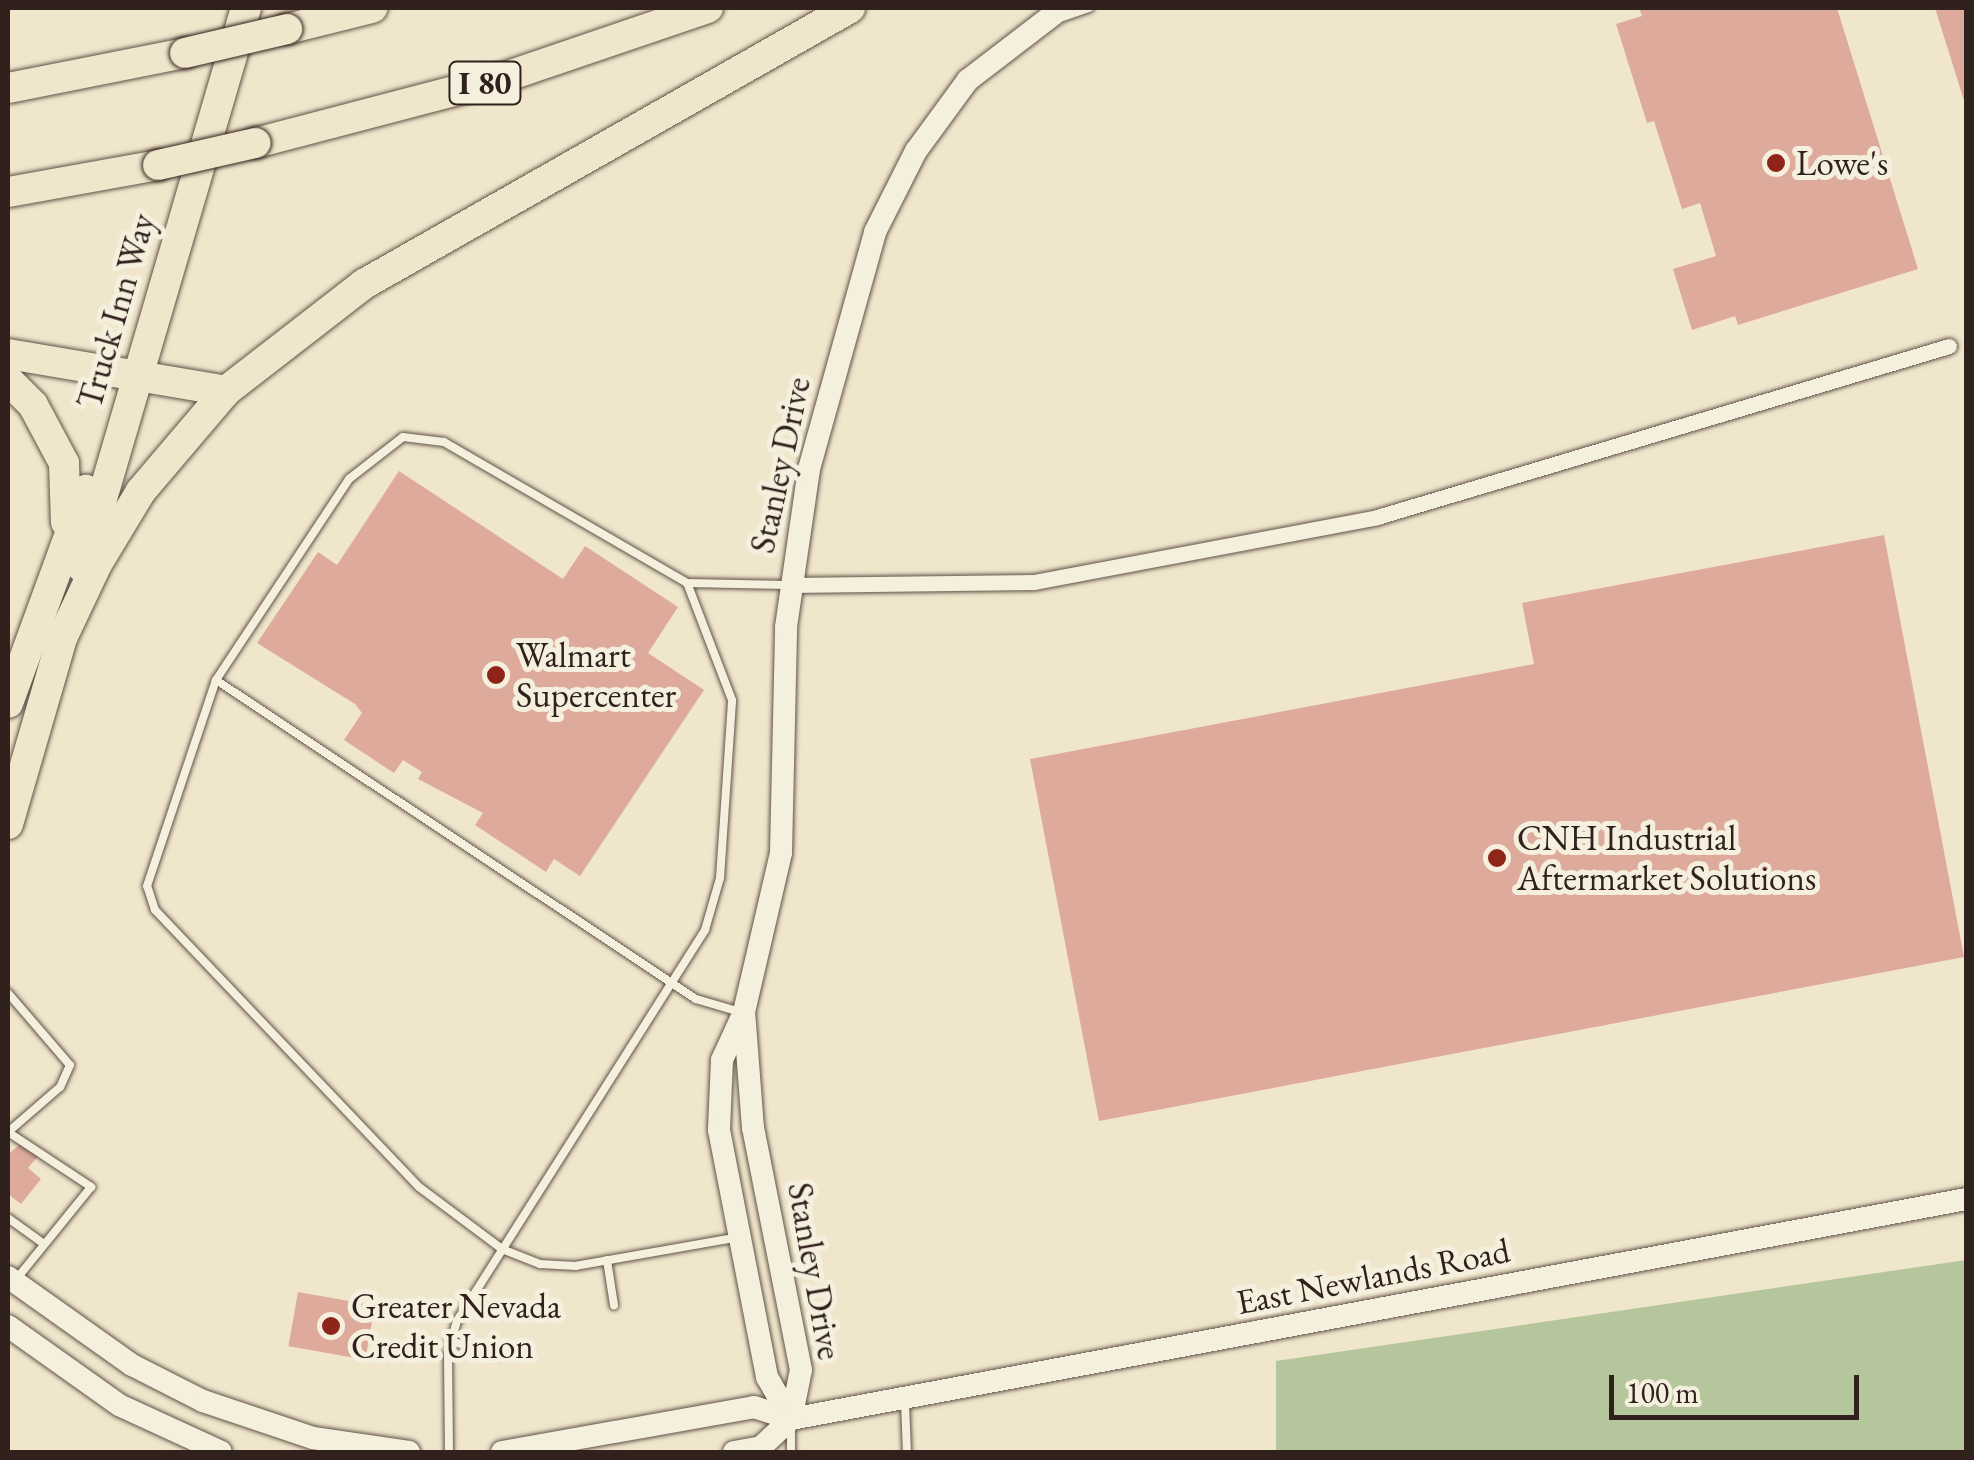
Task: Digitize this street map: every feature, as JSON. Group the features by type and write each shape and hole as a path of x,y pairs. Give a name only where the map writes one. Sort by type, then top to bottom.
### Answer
{"highway":[{"name":"Truck Inn Way","path":"62,638 135,377 246,8"},
{"path":"8,88 186,53 372,8"},
{"name":"I 80","path":"8,192 158,166 496,80 708,8"},
{"path":"8,824 62,638 133,504 226,391 364,284 850,8"},
{"path":"8,354 226,391"},
{"path":"8,704 57,560 135,377"},
{"path":"8,380 33,405 64,463 69,509 57,560"}],"street":[{"name":"Stanley Drive","path":"791,1419 801,1370 753,1128 744,1012 782,842 790,585 809,469 875,232 916,151 968,80 1062,8"},
{"path":"790,585 1002,586 1376,517 1948,346"},
{"name":"Stanley Drive","path":"744,1012 727,1038 718,1092 739,1238 768,1377 791,1419"},
{"name":"East Newlands Road","path":"502,1452 754,1407 791,1419 1966,1199"},
{"path":"11,1280 132,1365 203,1401 313,1438 410,1452"},
{"path":"8,1326 119,1405 221,1452"},
{"name":"East Newlands Road","path":"734,1452 761,1447 791,1419"}],"lane":[{"path":"1030,30 1089,8"},
{"path":"739,1238 607,1260 540,1264 502,1249 419,1187 148,898 149,872 216,680 350,479 404,437 444,442 687,583 790,585"},
{"path":"449,1452 450,1341 502,1249 704,930 726,827 729,680 704,640 687,583"},
{"path":"216,680 669,980 708,1004 744,1012"},
{"path":"8,993 70,1065 60,1087 8,1132 90,1187 11,1280"},
{"path":"8,1218 44,1244"},
{"path":"607,1260 614,1305"},
{"path":"450,1341 503,1354"},
{"path":"905,1398 908,1452"},
{"path":"791,1419 791,1452"}],"green space":[{"path":"1966,1260 1966,1452 1276,1452 1276,1361"}],"building":[{"name":"Lowe's","path":"1639,8 1837,8 1918,269 1738,325 1735,316 1692,330 1673,269 1716,256 1700,203 1682,209 1654,121 1647,123 1616,24 1642,16"},
{"path":"1935,8 1966,8 1966,107"},
{"name":"Walmart Supercenter","path":"399,471 563,579 585,546 678,607 648,653 704,690 580,876 554,859 546,872 475,825 483,813 418,779 422,772 403,760 394,773 344,740 362,713 355,704 257,643 318,552 337,565"},
{"name":"CNH Industrial Aftermarket Solutions","path":"1884,535 1964,957 1099,1121 1030,759 1534,664 1522,603"},
{"path":"22,1143 39,1155 28,1168 41,1179 21,1204 8,1194 8,1154"},
{"name":"Greater Nevada Credit Union","path":"298,1292 375,1306 365,1360 288,1346"}],"place":[{"name":"Lowe's","path":"1776,163"},
{"name":"Walmart Supercenter","path":"496,675"},
{"name":"CNH Industrial Aftermarket Solutions","path":"1497,858"},
{"name":"Greater Nevada Credit Union","path":"331,1326"}]}
